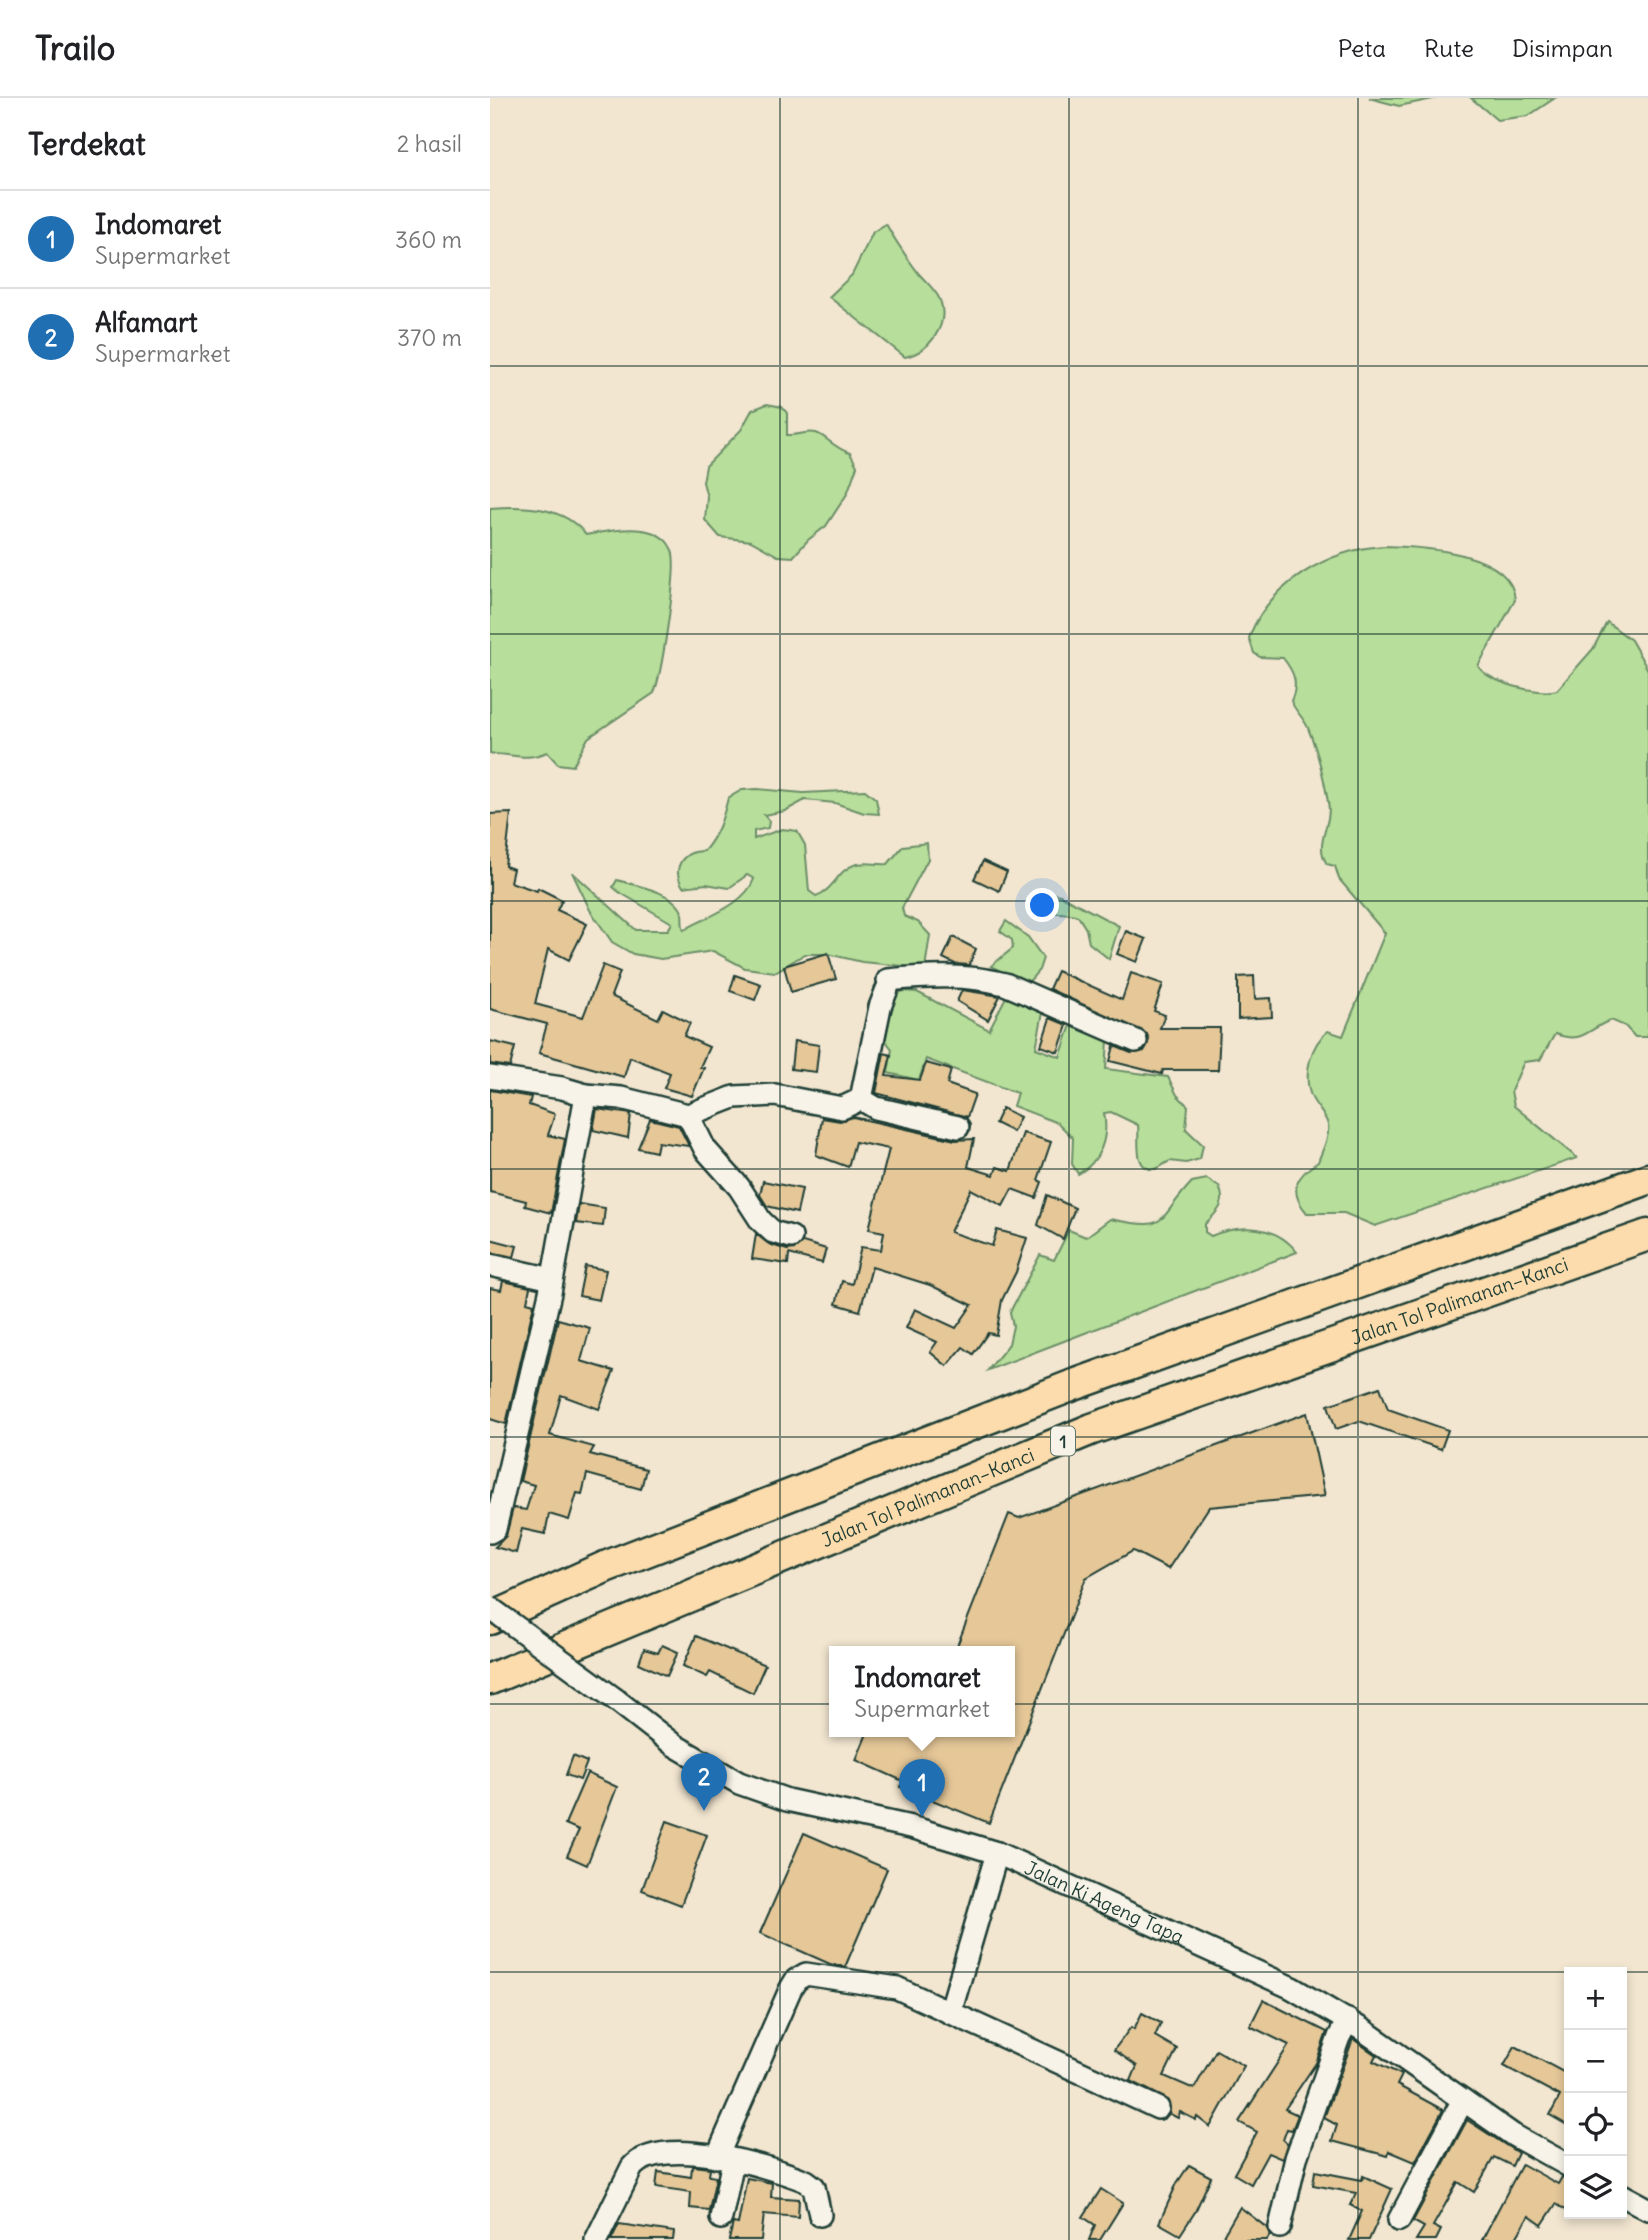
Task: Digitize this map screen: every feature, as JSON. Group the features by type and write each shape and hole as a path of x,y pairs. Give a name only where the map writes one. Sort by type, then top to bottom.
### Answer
{"highway":[{"path":"490,1619 606,1567 1059,1391 1648,1178"},
{"name":"Jalan Tol Palimanan–Kanci","path":"490,1679 1092,1429 1648,1235"}],"street":[{"path":"861,1099 885,992 921,976 986,979 1004,984 1136,1041"},
{"path":"490,1077 562,1088 586,1095 621,1098 688,1115 734,1097 775,1095 842,1108 861,1099"},
{"path":"490,1532 495,1529 552,1279 586,1095"},
{"path":"861,1099 876,1108 958,1127"},
{"path":"688,1115 705,1149 738,1187 761,1221 773,1232 791,1237"},
{"path":"490,1265 552,1279"},
{"name":"Jalan Ki Ageng Tapa","path":"490,1608 674,1745 747,1787 787,1800 911,1827 997,1853 1292,1988 1348,2020 1513,2135 1564,2163"},
{"path":"950,2013 997,1853"},
{"path":"721,2218 725,2159 790,1990 801,1976 815,1975 897,1988 1158,2108"},
{"path":"1280,2227 1296,2158 1339,2036 1348,2020"},
{"path":"1399,2220 1463,2100"},
{"path":"596,2240 638,2161 651,2154 668,2152 725,2159 806,2180 814,2187 820,2215"},
{"path":"1627,2198 1648,2210"}],"green space":[{"path":"1369,98 1438,98 1399,106"},
{"path":"1471,98 1555,98 1528,116 1497,120"},
{"path":"886,224 919,274 936,293 942,310 939,328 929,344 905,357 829,297 852,275 873,232"},
{"path":"767,404 782,407 787,413 787,435 820,435 850,453 857,466 847,494 826,526 808,540 793,557 778,556 751,541 720,537 705,520 707,497 703,482 706,466 741,430 752,410"},
{"path":"490,508 529,508 555,513 577,525 586,535 627,529 648,531 666,541 673,553 668,624 654,693 588,738 573,766 558,764 547,752 525,757 490,754"},
{"path":"1384,546 1463,555 1499,571 1510,584 1515,600 1478,666 1483,672 1502,682 1538,691 1557,690 1593,649 1607,622 1631,640 1648,670 1648,1037 1635,1037 1625,1026 1611,1020 1579,1037 1555,1034 1540,1060 1524,1062 1511,1091 1514,1106 1577,1158 1375,1226 1344,1213 1307,1213 1297,1197 1296,1190 1300,1178 1318,1162 1328,1134 1327,1121 1313,1100 1309,1088 1308,1070 1313,1052 1328,1031 1343,1036 1385,933 1339,879 1335,866 1327,864 1323,856 1322,841 1328,818 1328,802 1311,737 1291,701 1295,683 1290,668 1283,658 1260,657 1254,653 1249,638 1271,601 1303,573 1343,554"},
{"path":"742,790 803,793 865,790 876,799 879,814 864,813 835,803 805,800 785,811 764,815 769,821 768,828 754,831 754,839 782,829 797,831 805,845 809,891 816,896 827,890 844,871 854,865 888,864 903,846 927,843 928,859 902,908 904,916 918,922 930,935 925,968 862,962 828,954 805,954 775,972 745,968 713,951 661,959 633,954 612,942 590,910 572,872 636,930 668,930 672,923 619,892 613,887 617,880 651,890 675,902 681,911 684,930 734,903 754,879 747,875 729,888 706,884 683,887 678,873 685,857 704,851 713,839 728,798"},
{"path":"1038,891 1060,895 1119,926 1109,959 1089,943 1086,929 1078,916 1027,908 1031,893"},
{"path":"1006,921 1028,937 1043,958 1039,970 1026,985 991,966 1013,948 1012,940 1000,931"},
{"path":"1010,989 1044,1007 1036,1048 1060,1057 1072,1022 1108,1040 1106,1069 1168,1077 1177,1095 1188,1106 1186,1129 1203,1145 1200,1159 1186,1163 1170,1161 1155,1169 1148,1168 1140,1159 1138,1125 1111,1112 1104,1113 1104,1140 1097,1156 1078,1174 1072,1164 1073,1138 1058,1123 1013,1106 1017,1093 926,1059 919,1080 888,1073 892,1049 879,1032 888,999 903,991 917,992 989,1030"},
{"path":"1207,1179 1219,1187 1222,1198 1220,1208 1205,1224 1205,1232 1211,1236 1235,1229 1258,1229 1279,1236 1297,1252 988,1370 1009,1344 1013,1326 1010,1312 1040,1255 1054,1260 1069,1230 1086,1237 1110,1219 1143,1224 1160,1220 1192,1182"}],"building":[{"path":"511,813 505,866 513,869 510,882 537,891 538,888 562,900 557,910 587,924 569,960 548,949 535,1004 583,1017 603,965 620,972 611,996 658,1019 663,1009 690,1023 684,1036 709,1047 700,1067 704,1068 692,1096 664,1088 670,1073 630,1057 624,1077 539,1053 547,1024 490,1009 490,814"},
{"path":"983,861 1007,872 999,891 974,879"},
{"path":"1126,931 1146,939 1137,962 1117,954"},
{"path":"953,937 976,949 969,965 955,964 943,958"},
{"path":"828,953 836,979 791,992 784,966"},
{"path":"1057,971 1122,1000 1131,973 1163,984 1154,1011 1165,1015 1160,1028 1220,1028 1218,1070 1163,1070 1162,1074 1110,1061 1114,1046 1131,1053 1144,1051 1149,1040 1147,1034 1049,989"},
{"path":"735,975 761,984 755,1000 730,991"},
{"path":"1254,976 1255,999 1271,998 1272,1017 1238,1019 1238,977"},
{"path":"962,990 1000,996 988,1020 957,1001"},
{"path":"1050,1018 1067,1025 1058,1052 1041,1046"},
{"path":"490,1041 515,1047 510,1067 490,1064"},
{"path":"794,1041 819,1045 816,1072 791,1069"},
{"path":"884,1053 891,1055 886,1076 920,1080 926,1063 951,1070 947,1084 975,1094 967,1117 876,1093"},
{"path":"490,1090 531,1097 529,1105 555,1114 548,1135 565,1139 551,1213 525,1206 526,1201 490,1192"},
{"path":"1002,1108 1020,1117 1013,1132 995,1123"},
{"path":"597,1109 631,1114 628,1138 593,1130"},
{"path":"853,1117 955,1140 974,1139 968,1167 994,1175 997,1167 1010,1171 1023,1133 1051,1142 1038,1180 1042,1182 1036,1198 1012,1189 1003,1206 971,1189 950,1232 992,1246 997,1230 1027,1238 1016,1272 1002,1300 996,1335 988,1333 973,1354 963,1347 947,1366 930,1352 937,1342 906,1328 915,1309 956,1328 972,1305 930,1285 872,1267 860,1311 836,1304 842,1281 852,1284 861,1247 881,1250 884,1232 869,1229 889,1149 855,1142 848,1167 816,1155 822,1118 840,1121"},
{"path":"650,1119 679,1126 689,1146 658,1142 656,1152 638,1148"},
{"path":"763,1181 802,1189 797,1213 767,1206 760,1195"},
{"path":"1047,1195 1075,1208 1063,1239 1038,1225"},
{"path":"579,1204 605,1208 603,1226 576,1223"},
{"path":"756,1234 769,1244 787,1250 795,1249 803,1242 826,1249 822,1263 789,1254 788,1264 752,1259"},
{"path":"490,1239 517,1246 514,1257 490,1252"},
{"path":"585,1266 606,1270 599,1300 579,1296"},
{"path":"503,1281 530,1287 527,1302 534,1304 506,1424 490,1419 490,1288 501,1290"},
{"path":"558,1319 590,1328 581,1361 614,1371 599,1409 561,1395 550,1435 594,1447 590,1454 646,1469 641,1489 587,1474 582,1494 577,1493 569,1520 549,1514 545,1534 522,1529 516,1553 495,1547 506,1536 513,1508 526,1510 534,1485 520,1481"},
{"path":"1380,1387 1388,1409 1448,1430 1441,1449 1359,1421 1336,1429 1328,1405"},
{"path":"1307,1413 1325,1496 1209,1507 1168,1569 1133,1551 1086,1578 989,1823 900,1787 903,1781 856,1760 866,1737 1015,1737 1015,1646 957,1646 1009,1514 1019,1518"},
{"path":"696,1636 765,1665 753,1693 710,1672 707,1677 683,1666"},
{"path":"662,1645 678,1652 667,1676 639,1663 644,1649 658,1653"},
{"path":"573,1756 587,1762 580,1780 566,1775"},
{"path":"587,1773 617,1787 587,1865 567,1856 579,1830 565,1824"},
{"path":"667,1821 707,1835 681,1905 642,1890"},
{"path":"804,1833 887,1869 845,1967 830,1964 760,1933"},
{"path":"1263,2000 1327,2032 1316,2063 1285,2109 1298,2115 1292,2130 1287,2129 1283,2140 1287,2144 1282,2159 1268,2153 1251,2184 1234,2174 1257,2132 1239,2122 1289,2045 1250,2026"},
{"path":"1142,2013 1161,2023 1155,2036 1177,2049 1164,2076 1194,2089 1216,2050 1244,2066 1210,2127 1197,2117 1196,2120 1180,2112 1178,2118 1170,2114 1168,2100 1131,2081 1137,2066 1114,2050 1131,2027 1134,2029"},
{"path":"1353,2039 1376,2055 1373,2061 1402,2075 1397,2085 1443,2110 1415,2162 1389,2151 1388,2156 1332,2141 1337,2125 1324,2118"},
{"path":"1515,2046 1564,2072 1564,2123 1550,2115 1560,2096 1504,2066"},
{"path":"1467,2120 1518,2153 1512,2166 1494,2157 1474,2192 1458,2182 1433,2226 1441,2230 1436,2240 1416,2240 1424,2227 1413,2221"},
{"path":"1522,2164 1558,2184 1564,2178 1564,2209 1556,2204 1542,2225 1529,2216 1515,2240 1482,2240"},
{"path":"1189,2165 1211,2177 1195,2212 1180,2235 1159,2223 1177,2183"},
{"path":"692,2166 710,2168 709,2176 716,2177 709,2210 690,2208 691,2192 656,2187 658,2172 691,2177"},
{"path":"1315,2171 1362,2180 1363,2176 1392,2189 1369,2240 1349,2240 1362,2211 1350,2205 1356,2193 1313,2185"},
{"path":"747,2178 772,2183 771,2197 799,2199 798,2217 764,2214 761,2240 729,2240 733,2223 738,2224"},
{"path":"1101,2189 1123,2203 1100,2240 1089,2240 1095,2225 1083,2217"},
{"path":"1240,2207 1267,2228 1270,2235 1267,2240 1231,2240 1223,2236"},
{"path":"619,2224 674,2232 673,2240 611,2240"}],"place":[{"name":"Alfamart","path":"704,1811"},
{"name":"Indomaret","path":"922,1817"}]}
